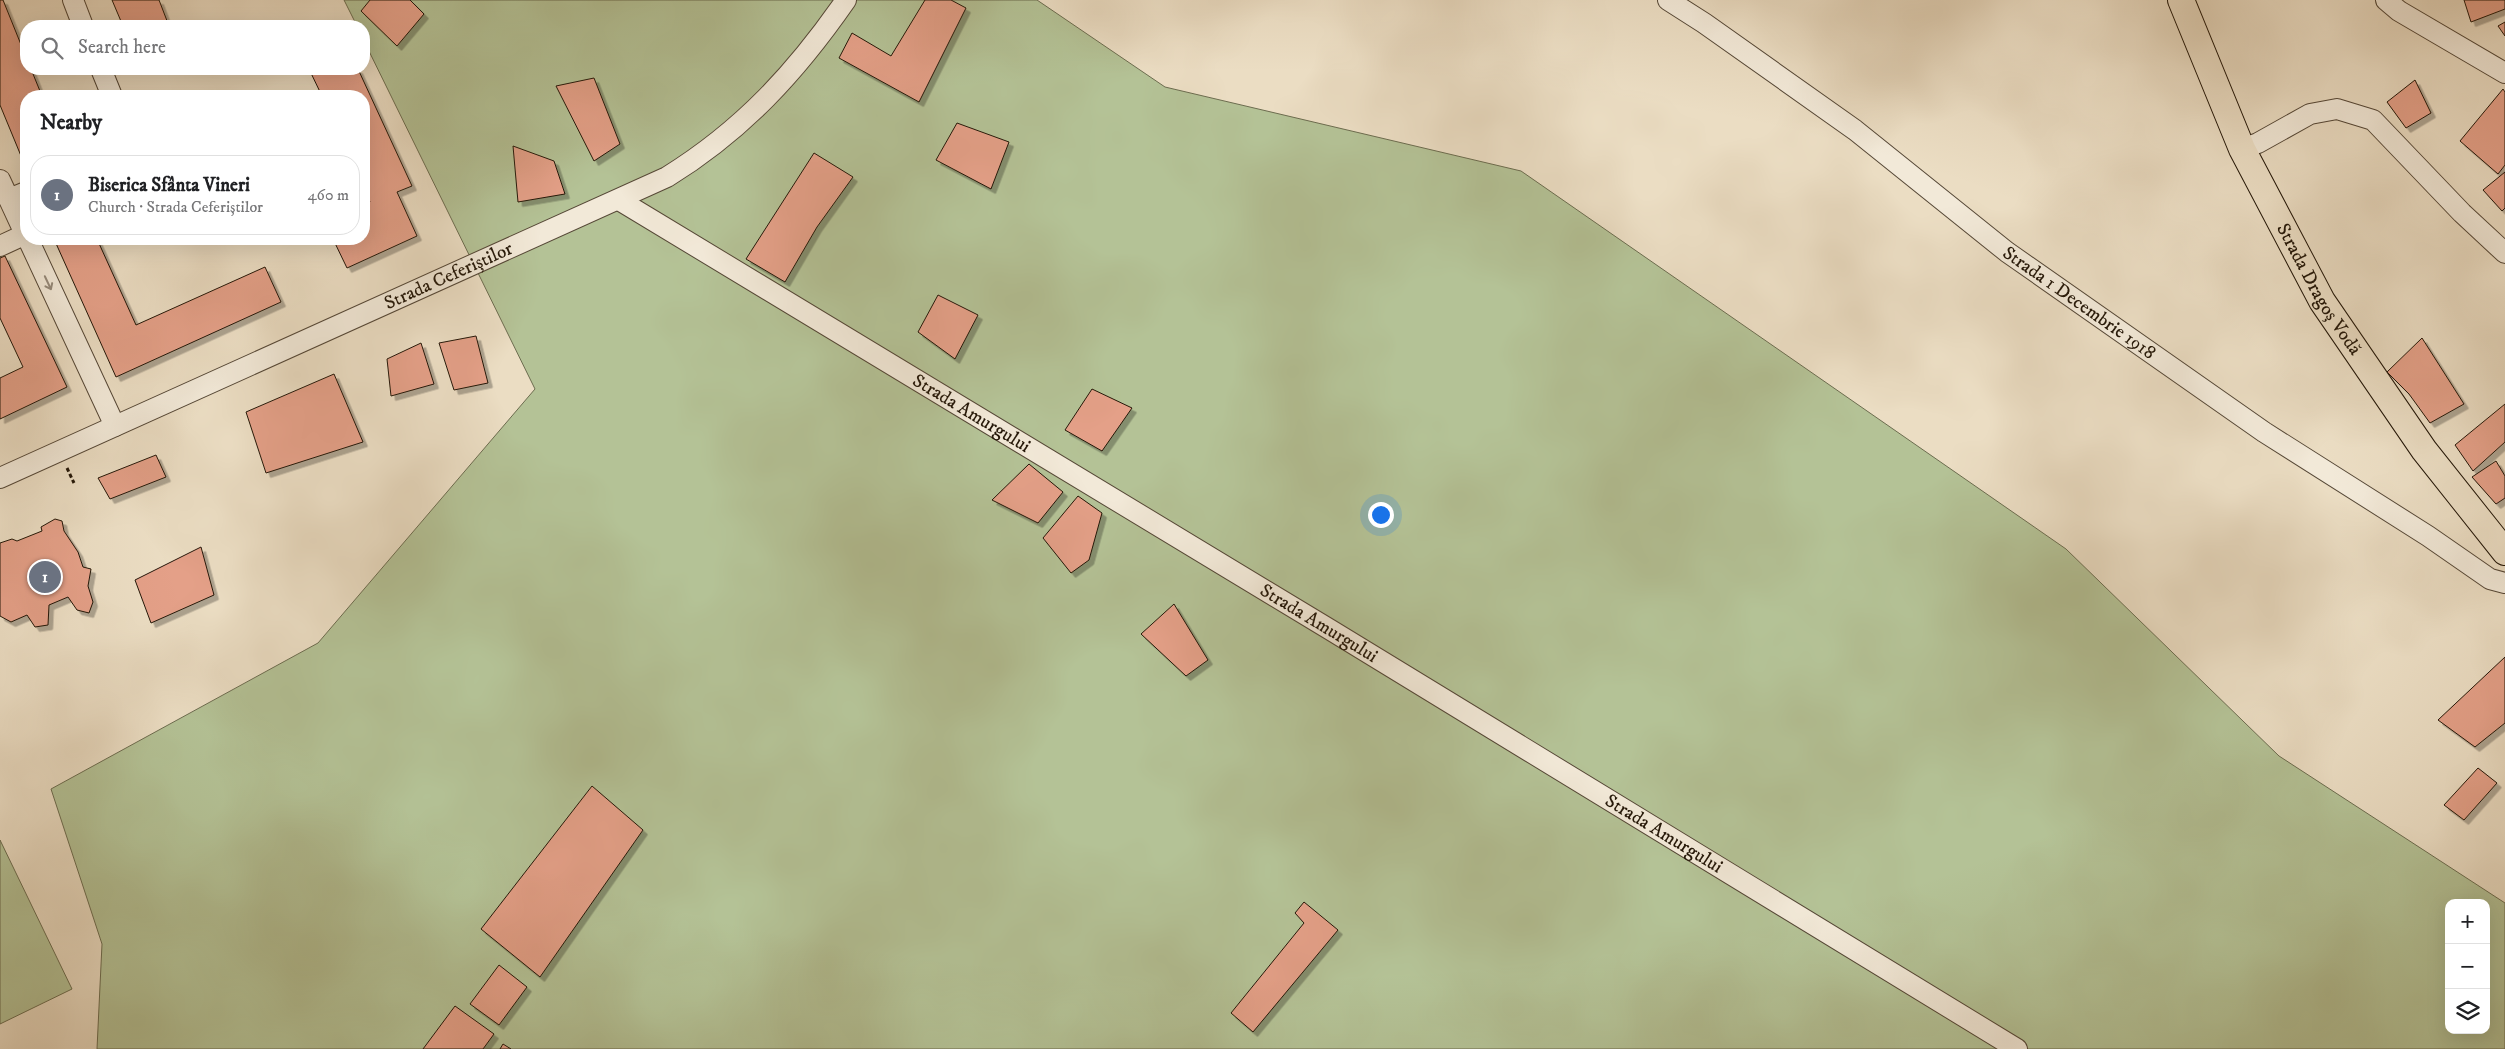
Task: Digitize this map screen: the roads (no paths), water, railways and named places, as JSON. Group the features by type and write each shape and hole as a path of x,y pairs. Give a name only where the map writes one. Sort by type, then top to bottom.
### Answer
{"main road":[{"name":"Strada Dragoș Vodă","path":"2181,0 2242,149 2322,301 2424,450 2505,552"}],"street":[{"path":"72,0 80,20"},
{"name":"Strada Ceferiștilor","path":"0,478 667,177 697,158 728,134 776,91 821,36 846,0"},
{"name":"Strada 1 Decembrie 1918","path":"1668,0 1704,23 1855,130 2007,252 2264,432 2428,536 2490,579 2505,583"},
{"path":"2386,0 2399,11 2505,73"},
{"path":"103,75 110,90"},
{"path":"2242,149 2258,143 2310,114 2337,109 2373,120 2462,214 2505,253"},
{"path":"7,187 20,219"},
{"name":"Strada Amurgului","path":"619,200 1329,629 2017,1049"},
{"path":"0,246 20,239"},
{"path":"31,245 115,426"}],"place":[{"name":"Biserica Sfânta Vineri","path":"45,577"}]}
